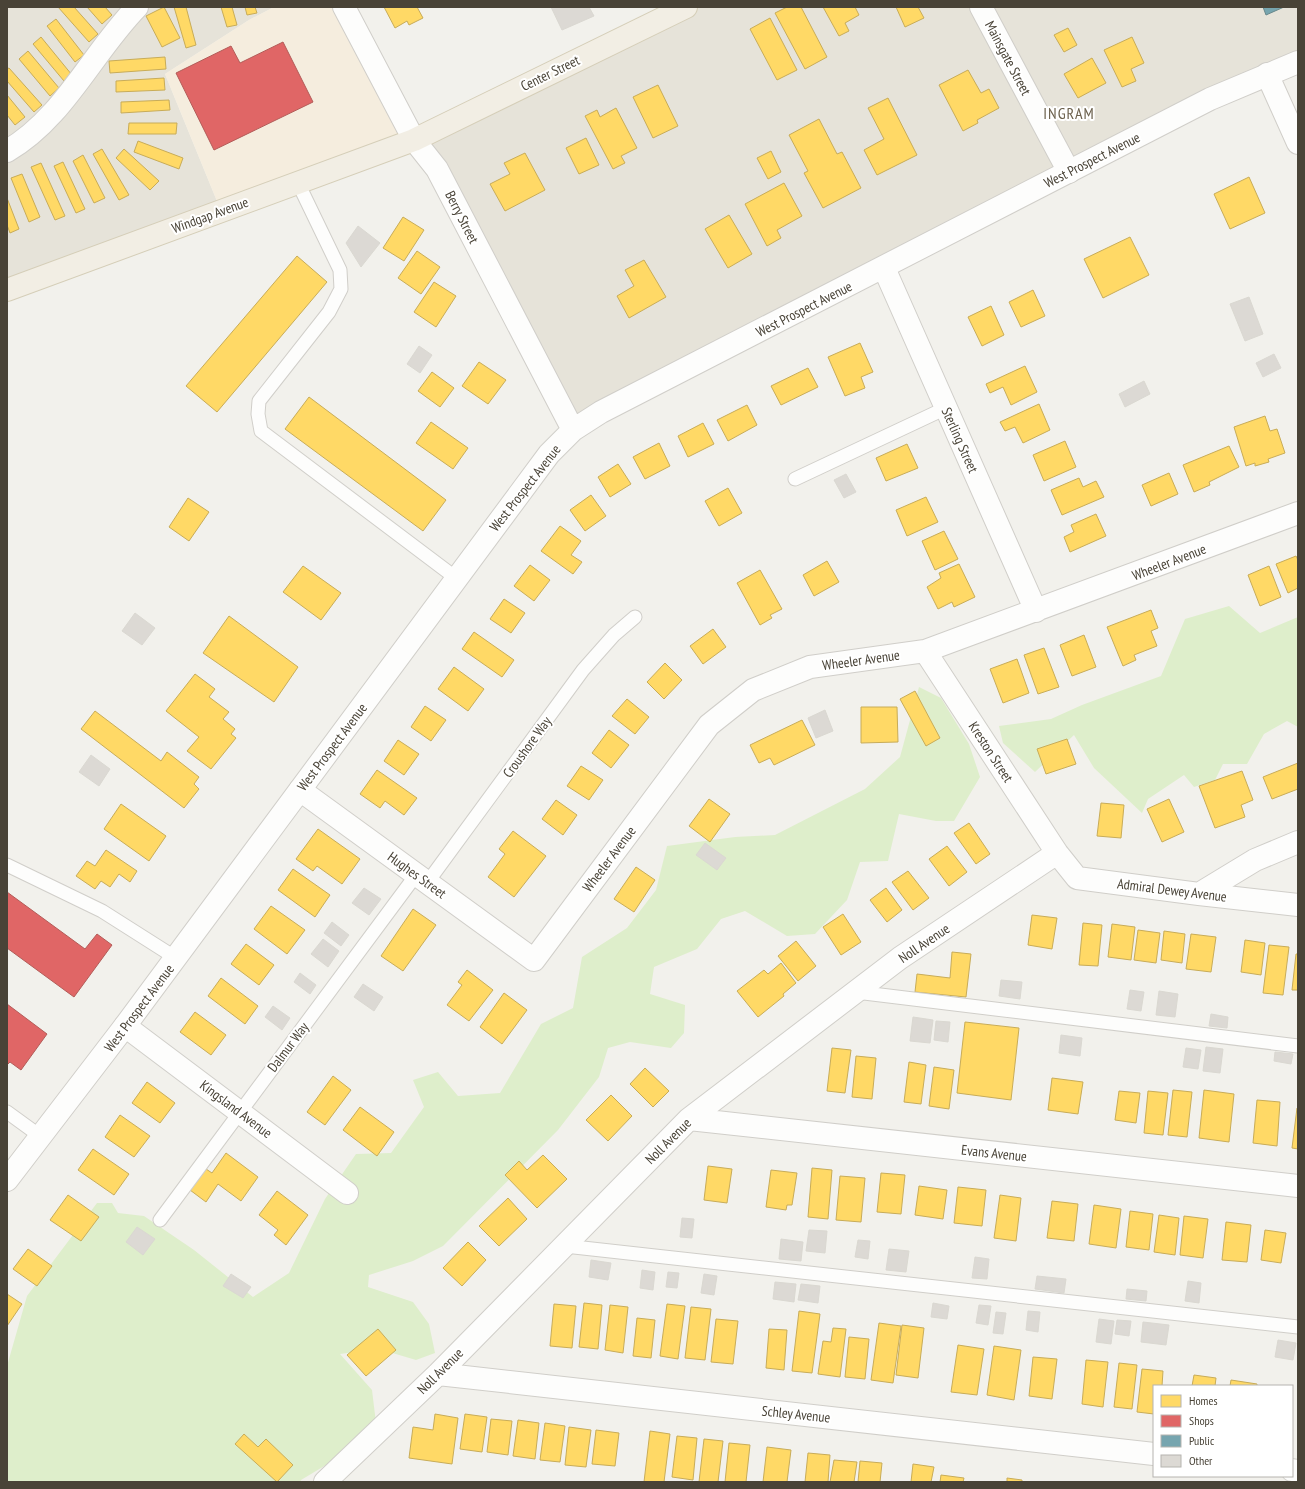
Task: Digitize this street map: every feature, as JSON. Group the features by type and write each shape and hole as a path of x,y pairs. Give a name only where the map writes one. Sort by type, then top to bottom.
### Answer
{"main road":[{"name":"Center Street","path":"414,140 686,7"},
{"name":"Windgap Avenue","path":"7,290 414,140"}],"street":[{"path":"7,151 25,141 64,99 124,20 137,7"},
{"name":"Berry Street","path":"344,7 414,140 437,169 573,430"},
{"name":"Mainsgate Street","path":"980,7 1069,172"},
{"name":"West Prospect Avenue","path":"7,1180 126,1026 549,454 573,430 601,412 884,268 1210,99 1298,62"},
{"path":"1267,74 1298,143"},
{"name":"Sterling Street","path":"884,268 1036,612"},
{"name":"Wheeler Avenue","path":"534,960 709,726 753,690 810,667 925,651 1036,612 1298,513"},
{"name":"Kreston Street","path":"925,651 1057,853"},
{"name":"Hughes Street","path":"300,790 534,960"},
{"path":"1198,894 1255,860 1298,842"},
{"name":"Admiral Dewey Avenue","path":"1057,853 1078,878 1198,894 1298,905"},
{"name":"Noll Avenue","path":"325,1482 438,1374 689,1119 900,958 1057,853"},
{"name":"Kingsland Avenue","path":"126,1026 347,1193"},
{"name":"Evans Avenue","path":"689,1119 1298,1186"},
{"name":"Schley Avenue","path":"438,1374 1153,1454"}],"lane":[{"path":"298,183 340,270 341,290 329,312 259,401 258,414 261,431 456,578"},
{"path":"795,479 946,408"},
{"name":"Croushore Way","path":"422,879 583,670 614,635 635,617"},
{"path":"7,865 102,911 176,958"},
{"name":"Dalmur Way","path":"160,1220 240,1112 422,879"},
{"path":"856,992 1298,1046"},
{"path":"7,1112 40,1136"},
{"path":"565,1246 1298,1327"}],"shaded area":[{"path":"7,7 274,7 249,20 165,74 221,211 7,290"},
{"path":"274,7 344,7 414,140 221,211 165,74 249,20"},
{"path":"686,7 1298,7 1298,62 573,430 414,140"}],"green space":[{"path":"1229,606 1260,633 1298,617 1298,727 1287,721 1264,734 1247,764 1223,764 1215,780 1194,787 1184,775 1148,799 1142,813 1094,768 1074,735 1035,772 1003,743 999,726 1051,719 1082,705 1161,676 1185,619"},
{"path":"919,687 941,698 969,744 980,777 954,821 936,821 899,814 888,861 860,862 847,900 815,934 787,936 745,911 721,919 697,949 654,967 650,994 685,1005 684,1033 671,1048 630,1042 608,1048 599,1077 558,1130 443,1246 413,1261 369,1275 368,1287 413,1302 429,1324 435,1353 416,1360 379,1349 340,1354 372,1390 376,1423 331,1462 300,1482 7,1482 7,1366 27,1296 97,1203 112,1203 118,1213 144,1216 194,1250 253,1297 289,1273 325,1199 356,1154 391,1153 424,1107 413,1080 438,1072 458,1096 500,1093 541,1024 573,1008 582,957 627,928 656,890 667,846 735,837 775,835 865,789 900,757"}],"building: Homes":[{"path":"58,7 74,7 98,34 89,42"},
{"path":"87,7 105,7 112,15 102,24"},
{"path":"164,7 180,38 162,47 146,16"},
{"path":"174,7 186,7 196,45 186,48"},
{"path":"221,7 232,7 237,25 227,27"},
{"path":"245,7 255,7 257,13 247,15"},
{"path":"384,7 417,7 423,18 409,25 407,21 395,28"},
{"path":"787,7 801,7 827,57 805,69 775,13"},
{"path":"823,7 855,7 859,15 845,23 849,31 839,36"},
{"path":"896,7 918,7 924,18 905,27"},
{"path":"770,18 797,70 777,80 750,29"},
{"path":"56,19 84,55 75,62 47,26"},
{"path":"1068,28 1077,45 1064,52 1054,35"},
{"path":"41,37 72,75 64,81 33,44"},
{"path":"1132,37 1144,63 1131,69 1136,81 1122,87 1104,50"},
{"path":"28,51 59,88 50,96 19,59"},
{"path":"165,57 166,69 110,73 109,61"},
{"path":"1092,58 1106,83 1078,98 1064,74"},
{"path":"9,68 42,105 34,112 7,81 7,69"},
{"path":"968,70 981,93 989,89 999,108 977,120 978,123 963,131 939,85"},
{"path":"164,78 165,90 116,92 116,81"},
{"path":"658,85 678,126 653,138 633,97"},
{"path":"7,95 25,117 15,125 7,115"},
{"path":"888,98 917,155 877,175 864,150 884,139 868,108"},
{"path":"169,100 170,110 121,113 121,102"},
{"path":"616,108 637,148 621,156 625,163 613,169 585,116 597,110 600,117"},
{"path":"819,119 837,154 842,152 861,188 823,208 804,173 808,171 789,135"},
{"path":"129,123 177,123 176,134 128,134"},
{"path":"586,138 599,165 579,174 566,148"},
{"path":"138,141 183,158 179,169 134,152"},
{"path":"102,149 129,195 119,200 93,154"},
{"path":"124,149 159,181 150,190 116,158"},
{"path":"771,151 781,172 768,179 757,158"},
{"path":"525,153 545,190 505,211 490,184 510,174 504,163"},
{"path":"83,155 105,198 94,203 73,161"},
{"path":"63,162 85,209 76,213 54,166"},
{"path":"41,163 65,216 55,220 31,167"},
{"path":"22,174 40,217 29,222 11,178"},
{"path":"1249,177 1265,213 1230,229 1214,194"},
{"path":"784,183 802,216 777,230 781,238 767,246 745,204"},
{"path":"7,198 19,229 10,233 7,225"},
{"path":"729,215 752,254 728,268 705,229"},
{"path":"403,217 424,230 404,261 383,248"},
{"path":"1130,237 1149,275 1103,298 1084,259"},
{"path":"417,251 440,267 421,294 398,278"},
{"path":"297,256 327,282 217,412 186,386"},
{"path":"644,260 666,297 629,318 617,296 634,286 625,270"},
{"path":"434,282 456,296 436,327 414,312"},
{"path":"1033,290 1045,316 1021,327 1009,302"},
{"path":"991,306 1004,335 982,346 968,317"},
{"path":"860,343 873,372 861,377 865,388 845,396 828,357"},
{"path":"479,362 506,380 488,404 462,386"},
{"path":"1025,366 1037,392 1011,405 1003,387 990,393 986,384"},
{"path":"808,368 818,387 781,405 771,386"},
{"path":"432,372 454,388 440,407 418,391"},
{"path":"309,397 446,500 423,531 285,429"},
{"path":"1039,404 1050,430 1023,443 1015,427 1005,431 1000,422"},
{"path":"747,405 757,425 728,441 717,420"},
{"path":"1265,416 1270,431 1277,429 1285,453 1268,459 1269,462 1255,466 1255,463 1246,466 1234,427"},
{"path":"431,422 468,448 453,469 416,443"},
{"path":"703,423 714,444 688,457 678,436"},
{"path":"1065,441 1076,467 1044,481 1033,455"},
{"path":"659,443 670,466 645,479 633,457"},
{"path":"907,444 918,468 886,481 876,458"},
{"path":"1229,446 1239,467 1209,482 1210,485 1194,492 1183,465"},
{"path":"618,464 631,484 610,497 598,477"},
{"path":"1169,473 1178,494 1151,506 1142,485"},
{"path":"1079,478 1083,487 1096,481 1104,497 1062,515 1051,490"},
{"path":"728,488 742,513 719,526 705,501"},
{"path":"591,495 606,516 585,531 570,510"},
{"path":"926,497 938,522 907,536 896,510"},
{"path":"188,498 209,512 189,541 169,527"},
{"path":"1096,514 1106,536 1070,552 1064,537 1074,532 1071,525"},
{"path":"560,526 581,541 571,555 582,562 573,574 541,551"},
{"path":"944,531 958,559 935,570 922,541"},
{"path":"1296,556 1298,560 1298,588 1288,593 1276,564"},
{"path":"827,561 839,582 814,596 803,575"},
{"path":"959,564 975,597 954,607 952,602 938,609 927,587 941,578 939,573"},
{"path":"530,565 550,580 534,601 514,586"},
{"path":"303,566 341,593 321,620 283,592"},
{"path":"1269,566 1281,597 1260,606 1248,575"},
{"path":"760,570 782,609 770,615 772,618 760,625 737,583"},
{"path":"504,599 525,613 511,633 490,619"},
{"path":"1151,610 1158,628 1151,631 1157,646 1134,655 1136,660 1123,666 1107,627"},
{"path":"229,616 298,667 274,702 203,653"},
{"path":"713,629 726,647 703,664 690,646"},
{"path":"474,632 514,660 502,677 462,649"},
{"path":"1084,635 1096,667 1072,676 1060,645"},
{"path":"1044,648 1059,687 1038,694 1024,655"},
{"path":"1017,659 1029,693 1003,703 990,669"},
{"path":"665,663 682,680 664,699 647,682"},
{"path":"454,667 484,689 468,711 438,689"},
{"path":"195,674 215,689 209,697 229,712 223,719 235,729 231,734 236,738 211,769 187,751 199,737 166,711"},
{"path":"915,691 940,738 926,746 900,699"},
{"path":"627,699 649,717 635,734 612,716"},
{"path":"425,706 446,720 431,741 411,727"},
{"path":"861,707 897,707 898,742 861,743"},
{"path":"95,711 161,761 167,752 199,777 194,784 199,789 184,808 81,729"},
{"path":"802,720 815,745 774,765 770,758 759,763 750,745"},
{"path":"609,730 629,745 611,768 592,753"},
{"path":"1067,739 1076,764 1046,774 1037,749"},
{"path":"398,740 419,754 404,775 384,761"},
{"path":"1298,763 1298,789 1272,799 1263,777"},
{"path":"581,766 603,780 589,800 567,786"},
{"path":"377,770 417,798 404,815 385,801 380,808 360,794"},
{"path":"1242,771 1253,800 1241,805 1245,817 1215,828 1199,786"},
{"path":"709,799 730,814 710,842 689,826"},
{"path":"1169,799 1184,832 1162,842 1147,809"},
{"path":"556,800 577,815 563,835 542,819"},
{"path":"1101,803 1124,805 1121,838 1097,836"},
{"path":"121,804 166,836 149,861 104,829"},
{"path":"969,823 990,854 976,864 954,833"},
{"path":"318,829 360,859 342,884 317,866 313,871 296,859"},
{"path":"513,831 546,856 514,897 488,877 505,854 499,849"},
{"path":"947,846 967,872 949,886 929,859"},
{"path":"106,850 137,871 130,882 119,874 110,887 101,881 95,889 76,876 87,861 95,866"},
{"path":"636,867 655,880 634,912 614,899"},
{"path":"293,869 330,895 315,917 278,890"},
{"path":"908,871 929,898 913,910 892,882"},
{"path":"886,888 902,910 887,922 870,900"},
{"path":"271,906 305,930 287,954 254,929"},
{"path":"413,909 436,925 403,971 381,956"},
{"path":"843,914 861,942 841,955 823,927"},
{"path":"1032,915 1057,918 1052,949 1028,945"},
{"path":"1083,923 1102,925 1098,966 1079,965"},
{"path":"1112,924 1135,927 1131,960 1108,957"},
{"path":"1138,930 1160,933 1156,963 1134,960"},
{"path":"1164,931 1185,934 1182,963 1161,960"},
{"path":"1191,934 1216,937 1211,972 1186,969"},
{"path":"1245,940 1265,943 1261,975 1241,972"},
{"path":"796,941 816,966 798,981 778,956"},
{"path":"246,944 274,965 259,985 231,964"},
{"path":"1269,945 1289,947 1283,995 1263,993"},
{"path":"952,952 971,954 966,997 915,992 917,974 950,978"},
{"path":"1296,954 1298,954 1298,990 1292,990"},
{"path":"781,963 796,983 783,994 784,996 758,1017 737,991 764,970 768,974"},
{"path":"467,970 493,990 469,1021 447,1005 462,985 458,982"},
{"path":"221,978 258,1006 245,1024 208,996"},
{"path":"504,993 527,1010 502,1044 480,1027"},
{"path":"195,1012 226,1035 211,1055 180,1032"},
{"path":"965,1022 1019,1028 1011,1100 957,1093"},
{"path":"832,1048 851,1050 845,1093 827,1091"},
{"path":"856,1056 876,1058 872,1099 852,1097"},
{"path":"909,1062 926,1065 921,1104 904,1102"},
{"path":"934,1067 954,1070 949,1109 929,1106"},
{"path":"645,1068 669,1091 653,1107 630,1084"},
{"path":"333,1076 351,1090 325,1125 307,1112"},
{"path":"1052,1078 1083,1082 1078,1114 1048,1110"},
{"path":"147,1082 175,1103 160,1123 132,1103"},
{"path":"1173,1090 1192,1092 1187,1137 1168,1135"},
{"path":"1204,1090 1234,1094 1229,1142 1199,1138"},
{"path":"1119,1091 1140,1093 1136,1123 1115,1120"},
{"path":"1148,1091 1168,1093 1163,1135 1144,1133"},
{"path":"611,1095 632,1116 608,1141 586,1120"},
{"path":"1257,1100 1280,1102 1277,1146 1253,1143"},
{"path":"360,1107 394,1132 377,1156 343,1130"},
{"path":"1298,1108 1298,1149 1292,1148"},
{"path":"120,1115 150,1136 134,1157 105,1137"},
{"path":"93,1149 129,1174 114,1195 78,1170"},
{"path":"226,1153 258,1177 241,1201 218,1184 206,1202 190,1190 206,1169 212,1173"},
{"path":"543,1155 567,1179 537,1208 505,1175 519,1161 527,1170"},
{"path":"708,1166 732,1169 727,1203 704,1200"},
{"path":"812,1168 832,1170 828,1219 808,1217"},
{"path":"771,1170 797,1173 792,1205 787,1205 786,1210 766,1207"},
{"path":"881,1173 905,1175 901,1214 877,1212"},
{"path":"840,1176 865,1178 861,1222 836,1220"},
{"path":"919,1186 947,1190 943,1219 915,1215"},
{"path":"958,1187 986,1190 982,1226 954,1223"},
{"path":"277,1191 308,1215 286,1245 274,1235 278,1230 259,1215"},
{"path":"68,1195 99,1217 81,1241 50,1220"},
{"path":"1000,1195 1021,1198 1016,1241 994,1238"},
{"path":"508,1198 527,1219 499,1246 479,1226"},
{"path":"1052,1201 1078,1204 1074,1241 1047,1238"},
{"path":"1094,1205 1121,1209 1116,1248 1089,1244"},
{"path":"1130,1211 1153,1214 1149,1250 1126,1247"},
{"path":"1159,1215 1179,1218 1175,1255 1154,1252"},
{"path":"1184,1216 1208,1219 1203,1258 1180,1255"},
{"path":"1226,1222 1251,1225 1247,1262 1222,1260"},
{"path":"1265,1230 1286,1233 1281,1263 1261,1260"},
{"path":"468,1242 486,1260 462,1286 443,1268"},
{"path":"28,1249 52,1266 37,1286 13,1269"},
{"path":"7,1294 22,1304 7,1326"},
{"path":"584,1303 602,1305 598,1349 579,1347"},
{"path":"554,1304 576,1306 572,1348 550,1346"},
{"path":"667,1304 685,1306 678,1359 660,1356"},
{"path":"610,1305 628,1307 623,1353 605,1350"},
{"path":"691,1307 711,1309 705,1360 685,1358"},
{"path":"799,1311 820,1314 812,1373 792,1371"},
{"path":"637,1318 655,1320 651,1358 633,1356"},
{"path":"716,1319 738,1321 733,1364 711,1362"},
{"path":"879,1323 901,1326 893,1383 871,1380"},
{"path":"902,1325 924,1328 918,1378 896,1375"},
{"path":"833,1328 846,1329 840,1377 818,1374 823,1341 831,1342"},
{"path":"378,1329 396,1350 366,1376 347,1355"},
{"path":"769,1329 787,1330 784,1370 766,1368"},
{"path":"849,1337 869,1339 865,1379 845,1377"},
{"path":"958,1345 984,1349 977,1395 951,1392"},
{"path":"994,1346 1021,1350 1014,1400 987,1395"},
{"path":"1033,1357 1057,1359 1052,1399 1029,1396"},
{"path":"1086,1360 1108,1362 1103,1407 1082,1404"},
{"path":"1119,1363 1137,1365 1132,1409 1114,1407"},
{"path":"1142,1369 1163,1371 1162,1385 1153,1385 1153,1414 1137,1412"},
{"path":"1194,1375 1216,1378 1215,1385 1192,1385"},
{"path":"1231,1380 1257,1384 1257,1385 1230,1385"},
{"path":"435,1414 458,1418 452,1464 409,1458 413,1427 433,1430"},
{"path":"465,1414 487,1417 482,1452 460,1449"},
{"path":"491,1419 512,1421 508,1455 487,1452"},
{"path":"518,1420 539,1423 535,1459 513,1456"},
{"path":"545,1423 565,1426 560,1462 540,1460"},
{"path":"569,1427 591,1430 586,1467 565,1465"},
{"path":"596,1430 619,1433 615,1466 592,1464"},
{"path":"650,1431 670,1434 664,1482 644,1482"},
{"path":"244,1434 258,1447 266,1439 293,1465 277,1482 235,1444"},
{"path":"677,1436 697,1438 693,1480 672,1477"},
{"path":"704,1439 723,1441 718,1482 699,1482"},
{"path":"729,1443 750,1445 746,1482 725,1482"},
{"path":"767,1447 791,1450 787,1482 763,1482"},
{"path":"808,1453 830,1455 828,1482 805,1482"},
{"path":"834,1460 857,1462 854,1482 830,1482"},
{"path":"860,1461 882,1463 880,1482 858,1482"},
{"path":"913,1464 934,1467 931,1482 911,1482"},
{"path":"941,1475 964,1478 963,1482 940,1482"},
{"path":"1007,1478 1022,1480 1022,1482 1007,1482"}],"building: Shops":[{"path":"283,42 313,102 214,150 176,73 231,46 240,63"},
{"path":"7,892 85,949 97,934 112,945 74,997 7,948"},
{"path":"7,1004 47,1034 21,1070 10,1062 7,1065"}],"building: Public":[{"path":"1263,7 1284,7 1266,15"}],"building: Other":[{"path":"551,7 589,7 594,16 562,30"},
{"path":"358,226 380,243 361,267 346,243"},
{"path":"1249,297 1263,334 1245,341 1230,304"},
{"path":"419,346 432,355 420,373 407,364"},
{"path":"1274,354 1281,368 1263,377 1256,363"},
{"path":"1144,381 1150,394 1125,407 1119,394"},
{"path":"846,474 856,492 844,498 834,480"},
{"path":"135,613 155,628 142,645 122,631"},
{"path":"825,710 833,731 816,738 808,718"},
{"path":"91,755 110,769 99,786 79,772"},
{"path":"705,843 726,858 717,870 696,855"},
{"path":"364,888 381,899 369,915 352,903"},
{"path":"332,922 349,935 341,946 324,933"},
{"path":"323,939 339,951 328,967 311,954"},
{"path":"300,973 316,985 310,994 294,982"},
{"path":"1001,980 1022,982 1020,999 999,996"},
{"path":"363,984 383,997 374,1011 354,997"},
{"path":"1130,990 1144,992 1141,1011 1127,1009"},
{"path":"1159,991 1178,994 1175,1017 1156,1015"},
{"path":"273,1006 290,1018 282,1030 265,1017"},
{"path":"1211,1014 1228,1017 1227,1028 1209,1026"},
{"path":"913,1017 933,1020 930,1043 910,1041"},
{"path":"936,1021 950,1022 948,1042 934,1040"},
{"path":"1061,1035 1082,1038 1080,1056 1059,1053"},
{"path":"1206,1047 1223,1049 1220,1073 1203,1071"},
{"path":"1186,1048 1201,1050 1198,1069 1183,1067"},
{"path":"1275,1052 1293,1054 1291,1064 1274,1061"},
{"path":"682,1218 694,1219 692,1238 680,1237"},
{"path":"137,1227 155,1239 143,1255 126,1242"},
{"path":"809,1230 827,1231 825,1253 806,1251"},
{"path":"781,1239 803,1242 801,1261 779,1259"},
{"path":"858,1240 870,1241 868,1259 855,1257"},
{"path":"889,1249 909,1251 906,1272 886,1270"},
{"path":"975,1257 989,1259 987,1279 972,1278"},
{"path":"591,1260 611,1263 608,1280 589,1277"},
{"path":"642,1270 655,1272 653,1290 640,1288"},
{"path":"668,1272 679,1273 677,1288 666,1287"},
{"path":"231,1274 251,1287 243,1298 223,1286"},
{"path":"704,1274 717,1276 714,1295 701,1293"},
{"path":"1037,1276 1066,1279 1064,1293 1035,1289"},
{"path":"1188,1281 1201,1283 1199,1303 1185,1301"},
{"path":"775,1282 796,1284 794,1302 773,1299"},
{"path":"801,1284 820,1286 818,1303 798,1300"},
{"path":"1127,1289 1147,1291 1146,1301 1126,1299"},
{"path":"933,1303 949,1306 947,1319 931,1317"},
{"path":"979,1305 991,1306 988,1325 976,1323"},
{"path":"1028,1311 1040,1312 1038,1332 1026,1330"},
{"path":"996,1312 1006,1313 1003,1334 993,1333"},
{"path":"1099,1319 1114,1321 1111,1344 1096,1342"},
{"path":"1117,1320 1131,1321 1129,1336 1115,1334"},
{"path":"1143,1322 1169,1325 1166,1345 1141,1342"},
{"path":"1278,1340 1296,1343 1293,1360 1275,1357"}],"district":[{"name":"INGRAM","path":"1069,113"}]}
